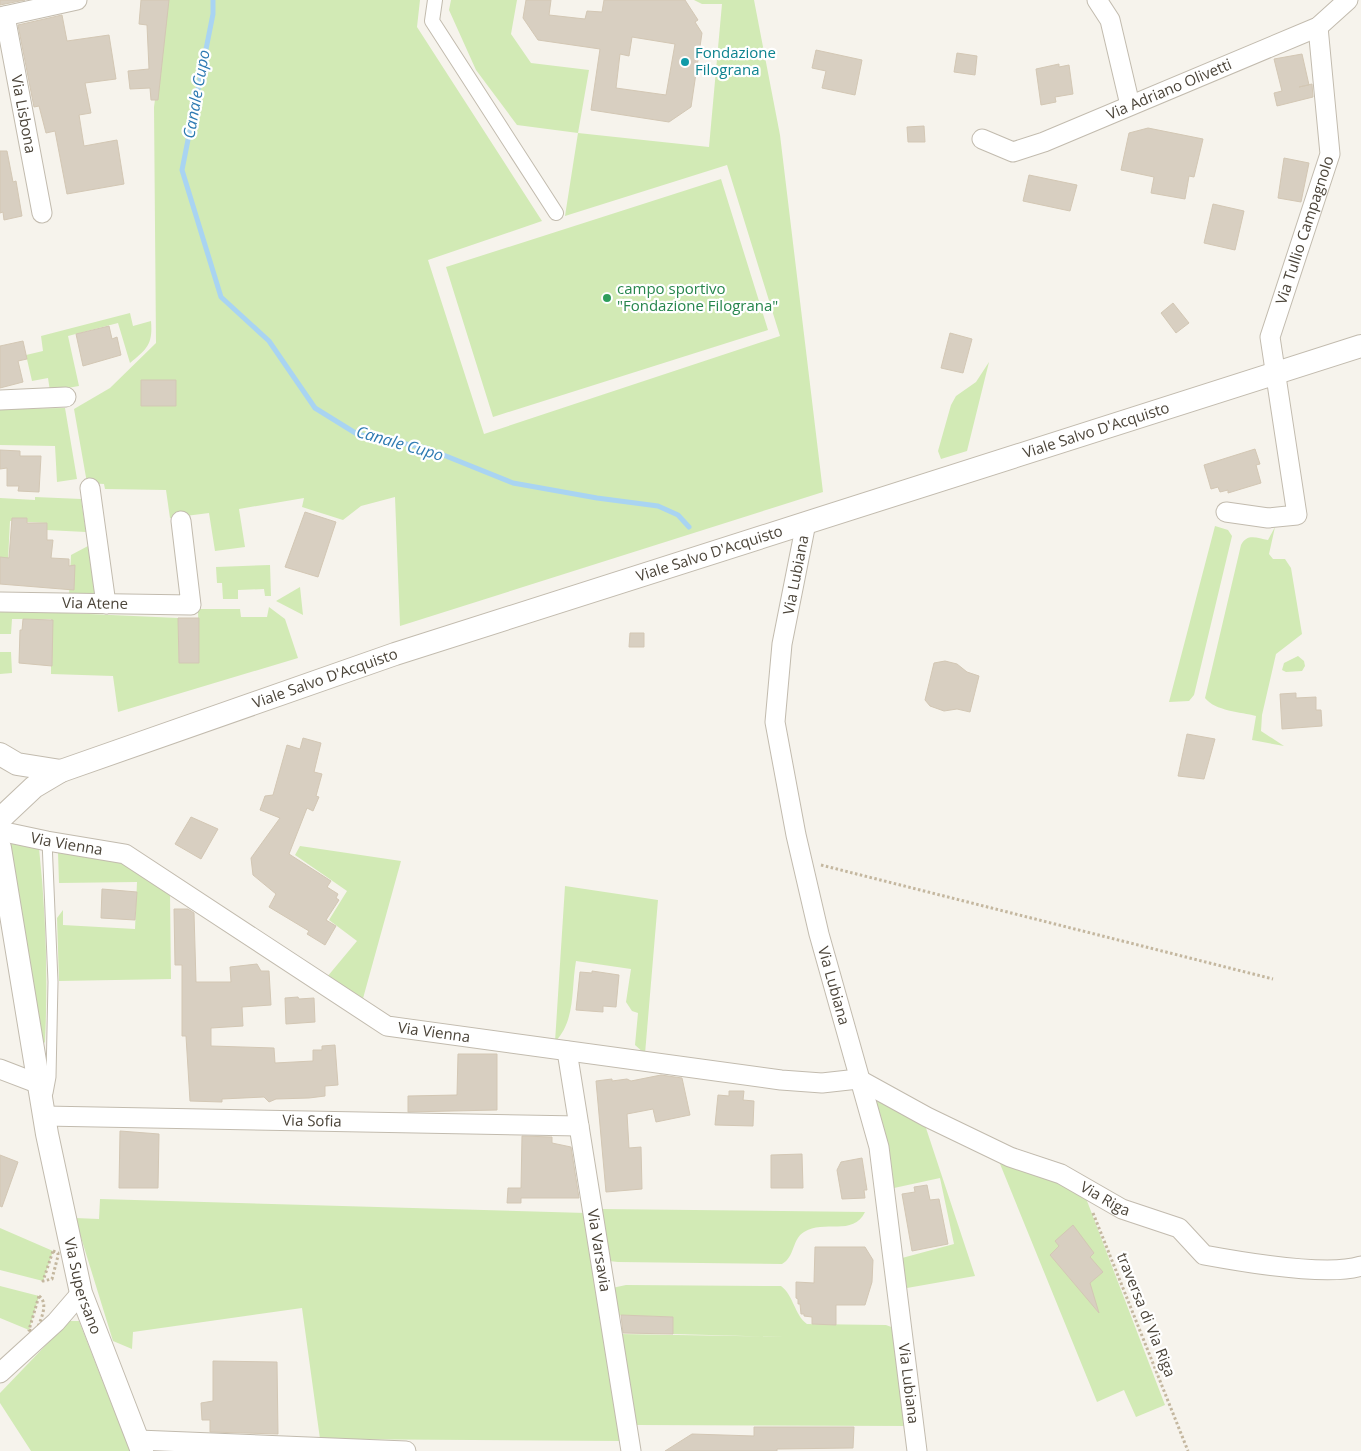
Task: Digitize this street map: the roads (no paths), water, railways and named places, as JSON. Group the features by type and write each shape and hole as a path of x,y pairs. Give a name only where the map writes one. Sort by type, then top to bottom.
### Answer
{"street":[{"path":"3,16 77,0"},
{"path":"435,0 432,21 556,213"},
{"path":"1097,0 1110,20 1130,105"},
{"name":"Via Adriano Olivetti","path":"982,139 1013,152 1044,142 1318,27 1348,0"},
{"name":"Via Lisbona","path":"3,16 42,213"},
{"name":"Via Tullio Campagnolo","path":"1226,512 1268,518 1297,515 1270,337 1330,154 1318,27"},
{"name":"Viale Salvo D'Acquisto","path":"0,819 34,787 61,771 395,654 1361,346"},
{"path":"0,400 66,397"},
{"path":"90,488 106,604"},
{"name":"Via Atene","path":"0,602 191,605 181,522"},
{"name":"Via Lubiana","path":"806,523 782,644 776,722 802,860 858,1080 879,1147 917,1451"},
{"name":"Viale Salvo D'Acquisto","path":"0,754 17,764 61,771"},
{"name":"Via Vienna","path":"0,831 47,842 125,854 387,1026 781,1080 822,1083 858,1080"},
{"name":"Via Supersano","path":"0,848 44,1116 61,1207 81,1293 140,1446"},
{"name":"Via Varsavia","path":"567,1051 631,1451"},
{"path":"0,1069 39,1084"},
{"name":"Via Riga","path":"858,1080 927,1117 1010,1157 1061,1174 1122,1209 1179,1228 1204,1255 1322,1270 1349,1270 1361,1266"},
{"name":"Via Sofia","path":"44,1116 579,1126"},
{"path":"0,1373 56,1322 81,1293"},
{"path":"140,1446 406,1451"}],"lane":[{"name":"Via Supersano","path":"44,1116 51,1077 53,982 47,842"}],"waterway":[{"name":"Canale Cupo","path":"213,0 213,14 182,170 221,297 269,341 315,408 357,434 426,448 513,483 597,498 658,506 678,515 689,527"}],"place":[{"name":"Fondazione Filograna","path":"685,62"},
{"name":"campo sportivo \"Fondazione Filograna\"","path":"607,298"}]}
